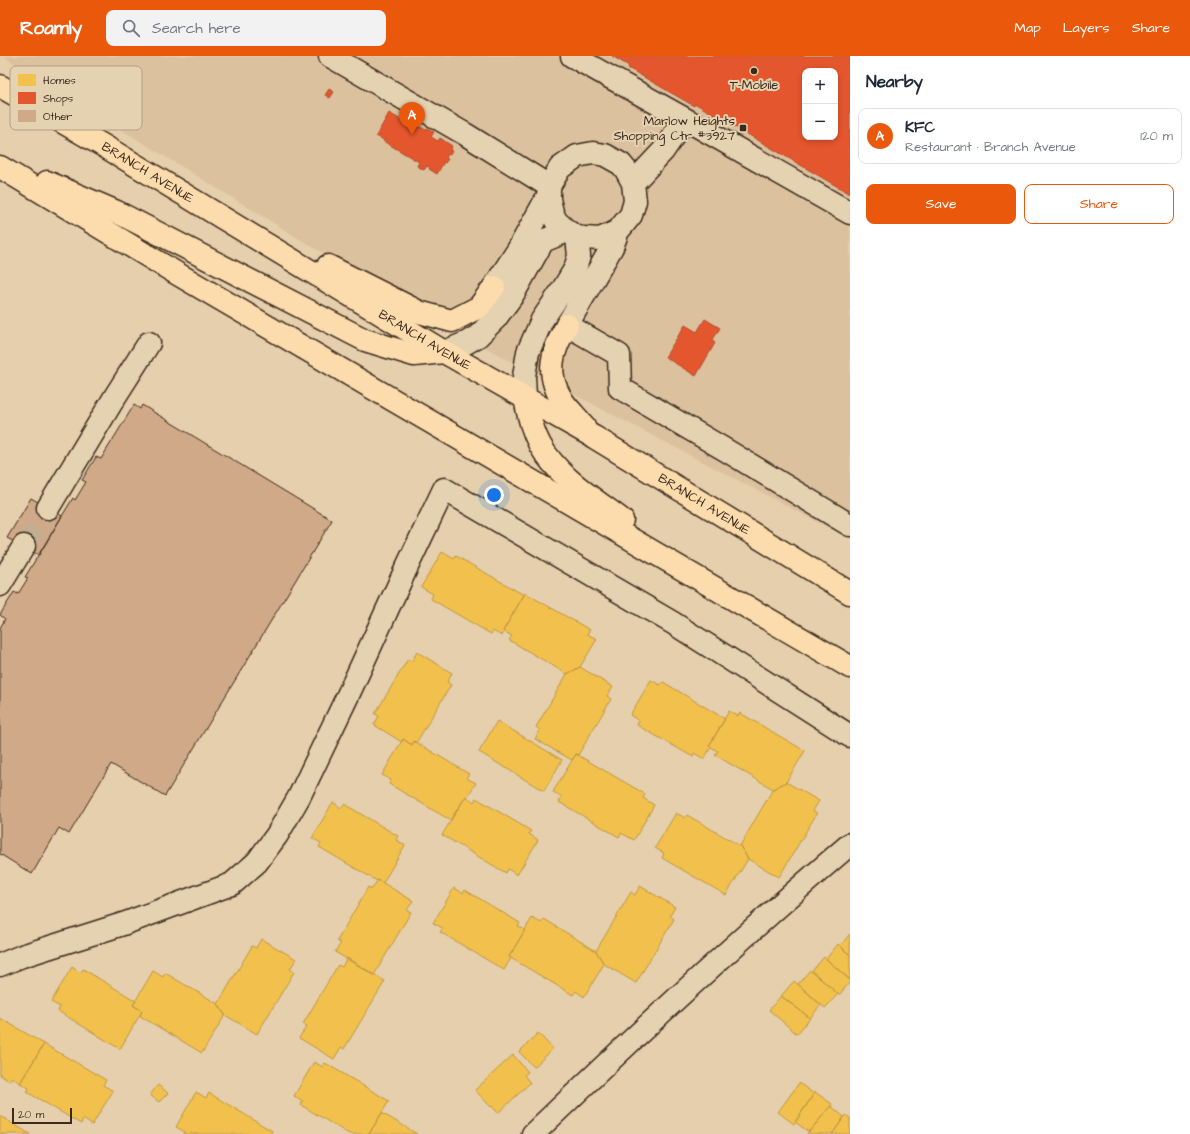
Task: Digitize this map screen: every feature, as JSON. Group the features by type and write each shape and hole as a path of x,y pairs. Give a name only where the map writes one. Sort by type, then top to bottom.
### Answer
{"highway":[{"name":"BRANCH AVENUE","path":"0,86 10,92"},
{"name":"BRANCH AVENUE","path":"76,130 444,352 594,437 850,593"},
{"path":"0,162 117,212 365,340 414,354 444,352"},
{"path":"0,167 176,273 850,667"},
{"path":"216,214 330,267 419,312 452,321 479,307 494,287"},
{"path":"567,325 560,337 552,360 552,378 562,400 594,437"},
{"path":"525,398 530,421 540,446 564,474 584,492 704,582"}],"lane":[{"path":"330,56 465,134 549,190 552,212 556,220 572,234 584,238 600,238 618,231"},
{"path":"572,56 850,213"},
{"path":"633,183 663,150 685,119"},
{"path":"494,287 518,250 560,168 577,156 593,153 605,155 621,164 633,183 635,201 631,215 618,231 612,247 567,325 619,355 620,388 850,525"},
{"path":"444,352 466,343 478,336 495,319 512,296 543,241 572,234"},
{"path":"525,398 524,376 528,352 542,320 575,269 579,256 572,234"},
{"path":"48,508 149,343"},
{"path":"0,965 22,956 123,924 232,884 257,862 277,835 299,797 444,489 673,623 850,736"},
{"path":"0,585 24,546"},
{"path":"533,1134 631,1040 797,889 850,844"}],"shaded area":[{"path":"3,56 850,56 850,539 497,354 380,288 122,130 142,130 142,66 19,66"}],"building: Homes":[{"path":"442,552 454,559 456,556 524,595 503,631 502,636 493,631 491,634 431,599 433,594 421,587"},
{"path":"525,593 590,630 587,634 597,639 580,667 567,674 509,640 512,636 503,631"},
{"path":"417,652 452,673 447,682 451,685 416,743 414,741 412,745 403,739 402,742 374,725 379,716 375,714 408,659 412,661"},
{"path":"580,667 613,687 607,696 611,699 578,755 576,754 572,760 535,739 540,730 536,727 567,674"},
{"path":"651,680 660,685 663,682 725,719 709,746 711,747 704,759 694,753 693,757 637,725 639,721 630,715"},
{"path":"729,711 738,716 740,713 805,751 786,782 773,789 715,755 718,751 709,746"},
{"path":"497,721 562,760 544,791 479,752"},
{"path":"403,739 412,745 414,741 469,774 466,778 476,783 450,820 389,784 391,780 382,775"},
{"path":"576,754 645,794 643,798 654,805 634,840 621,833 619,837 559,802 562,797 553,792"},
{"path":"786,782 819,801 813,811 817,813 779,877 748,859 740,846 773,789"},
{"path":"466,796 474,802 476,798 531,831 529,834 538,840 517,875 508,869 506,873 442,835"},
{"path":"333,802 341,808 344,804 398,836 396,840 405,845 383,883 319,847 321,843 312,838"},
{"path":"676,813 685,818 687,815 740,846 748,859 726,895 662,858 664,853 655,848"},
{"path":"378,880 413,901 407,910 411,912 374,975 335,952 341,943 337,941 368,887 372,889"},
{"path":"640,886 675,907 670,916 674,919 636,983 604,964 596,951 631,892 635,895"},
{"path":"454,888 463,893 465,890 520,923 518,926 525,930 509,957 511,958 504,970 440,932 443,928 433,923"},
{"path":"532,918 541,923 544,919 596,951 604,964 584,997 576,991 573,995 509,957"},
{"path":"850,934 850,955 840,946"},
{"path":"261,939 296,959 290,969 294,972 257,1034 225,1015 218,1004 252,946 256,948"},
{"path":"838,944 850,955 850,980 826,959"},
{"path":"824,957 850,980 839,995 812,971"},
{"path":"347,958 385,981 344,1049 341,1047 334,1059 299,1038 307,1026 303,1024 338,965 342,967"},
{"path":"72,967 81,973 83,969 136,1001 133,1005 142,1011 120,1049 58,1011 60,1007 51,1002"},
{"path":"810,970 838,994 825,1008 798,984"},
{"path":"153,971 163,977 165,973 218,1004 225,1015 202,1053 140,1016 142,1011 133,1005"},
{"path":"794,981 821,1005 810,1018 781,996"},
{"path":"781,996 810,1018 797,1034 769,1010"},
{"path":"0,1018 44,1044 20,1083 12,1077 9,1081 0,1075"},
{"path":"538,1033 553,1049 534,1067 519,1052"},
{"path":"44,1044 106,1080 103,1085 113,1091 92,1125 83,1119 81,1124 27,1092 29,1088 20,1083"},
{"path":"513,1055 528,1072 524,1075 530,1083 498,1113 475,1090"},
{"path":"314,1062 323,1067 325,1063 389,1101 369,1134 349,1134 301,1105 303,1101 294,1096"},
{"path":"799,1083 814,1094 794,1124 778,1112"},
{"path":"158,1085 168,1093 159,1102 150,1095"},
{"path":"196,1092 206,1098 209,1093 272,1131 270,1134 184,1134 185,1132 176,1127"},
{"path":"815,1092 832,1104 809,1132 795,1122"},
{"path":"831,1106 844,1117 832,1134 807,1134"},
{"path":"382,1113 417,1134 369,1134"},
{"path":"846,1115 850,1118 850,1134 832,1134"},
{"path":"0,1116 30,1134 0,1134"}],"building: Shops":[{"path":"612,56 850,56 850,194 696,104 694,106 628,68 629,66"},
{"path":"329,89 334,92 330,98 325,95"},
{"path":"389,113 417,129 418,126 426,130 427,128 434,132 431,137 438,141 440,138 452,146 450,155 448,154 446,158 448,159 445,163 444,162 437,174 427,166 424,170 417,166 419,162 376,136"},
{"path":"705,319 720,328 712,341 715,343 696,376 665,357 685,325 697,332"}],"building: Other":[{"path":"134,405 140,409 142,405 332,520 165,796 111,764 69,834 59,828 32,874 0,854 0,628 5,619 0,615 14,592 18,594 28,578 25,577 73,498 75,500 86,482 82,480 96,457 101,459"},
{"path":"31,498 62,516 39,555 7,538"}],"tunnel":[{"path":"24,546 48,508"}],"place":[{"name":"T-Mobile","path":"754,71"},
{"name":"Marlow Heights Shopping Ctr #3927","path":"743,128"},
{"name":"KFC","path":"412,135"}]}
